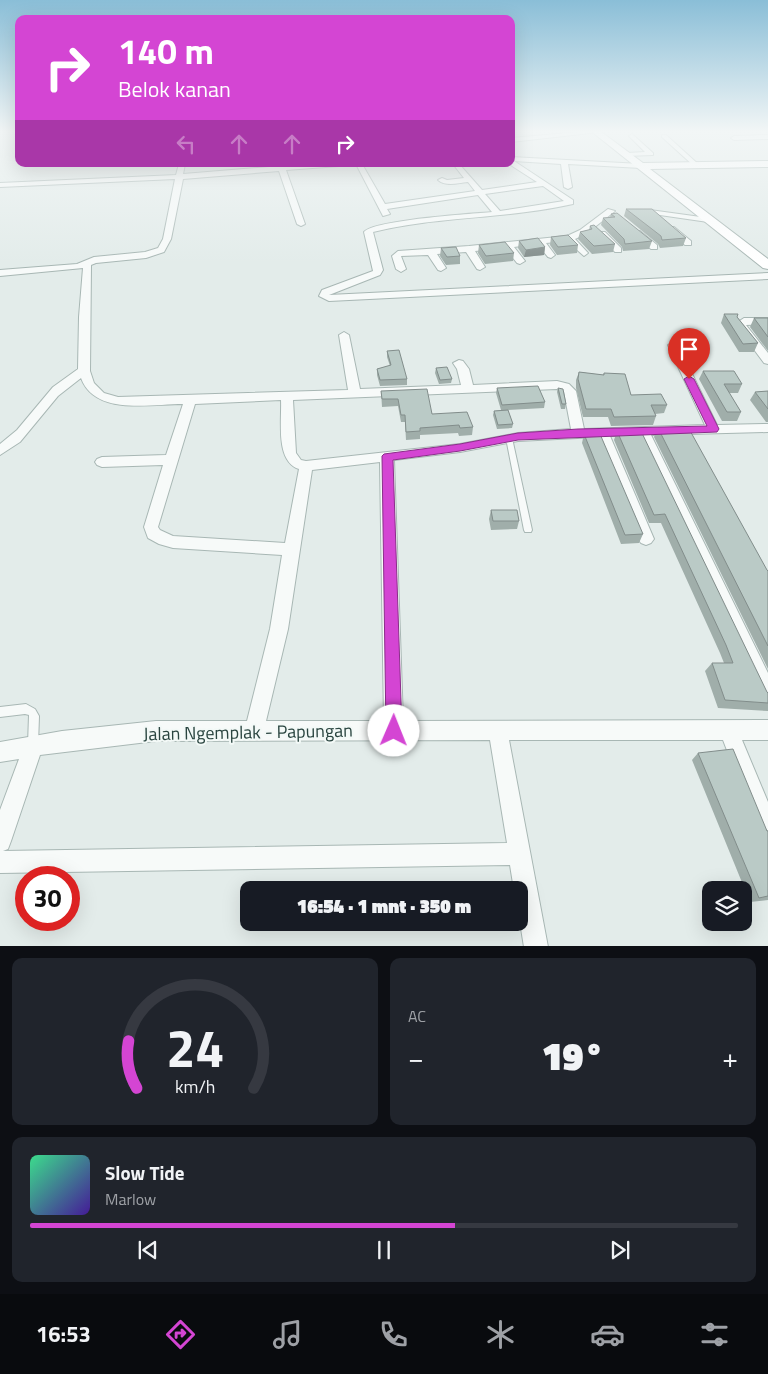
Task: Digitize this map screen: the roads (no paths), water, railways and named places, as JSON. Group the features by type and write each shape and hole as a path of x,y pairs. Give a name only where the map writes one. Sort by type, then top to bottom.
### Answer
{"main road":[{"path":"659,175 708,220 768,265"}],"street":[{"path":"0,185 199,175"},
{"path":"284,175 301,224"},
{"path":"366,175 391,225"},
{"path":"466,175 498,214"},
{"path":"529,175 541,184 566,197 570,202 498,214 391,225 368,232 377,272 325,292 324,296 329,298 432,294 768,276"},
{"path":"566,175 568,187"},
{"path":"0,274 89,264 155,253 164,248 167,239 178,177"},
{"path":"442,180 446,182 470,180"},
{"path":"382,207 541,184"},
{"path":"688,243 649,213 658,211 708,220"},
{"path":"402,269 396,256 398,254 469,249 569,238 580,234 617,213"},
{"path":"593,225 618,250"},
{"path":"632,229 654,248"},
{"path":"569,238 584,253"},
{"path":"539,241 551,255"},
{"path":"507,244 520,261"},
{"path":"469,249 480,267"},
{"path":"431,252 441,268"},
{"path":"89,264 84,317 84,371 89,384 100,396 118,401 190,400 557,385 565,387 570,391 578,433"},
{"path":"768,321 744,321 740,324 768,361"},
{"path":"344,335 355,393"},
{"path":"673,345 714,429"},
{"path":"459,363 463,369 468,388"},
{"path":"0,450 19,436 50,396 70,378 84,371"},
{"path":"288,396 289,454 296,463 306,466 460,448 509,438 578,433 763,428 768,442"},
{"path":"190,400 151,527 152,534 172,542 291,549"},
{"path":"689,430 698,447"},
{"path":"642,431 700,548 768,693"},
{"path":"602,432 646,539"},
{"path":"388,456 394,731"},
{"path":"102,462 171,460"},
{"path":"254,730 278,629 306,466"},
{"name":"Jalan Ngemplak - Papungan","path":"0,752 103,736 156,732 254,730 498,732 768,730"},
{"path":"729,731 768,828"},
{"path":"498,732 536,946"},
{"path":"0,841 33,746"},
{"path":"0,862 520,854"}],"lane":[{"path":"509,438 528,530"},
{"path":"0,712 26,709 32,712 34,723 33,746"}]}
